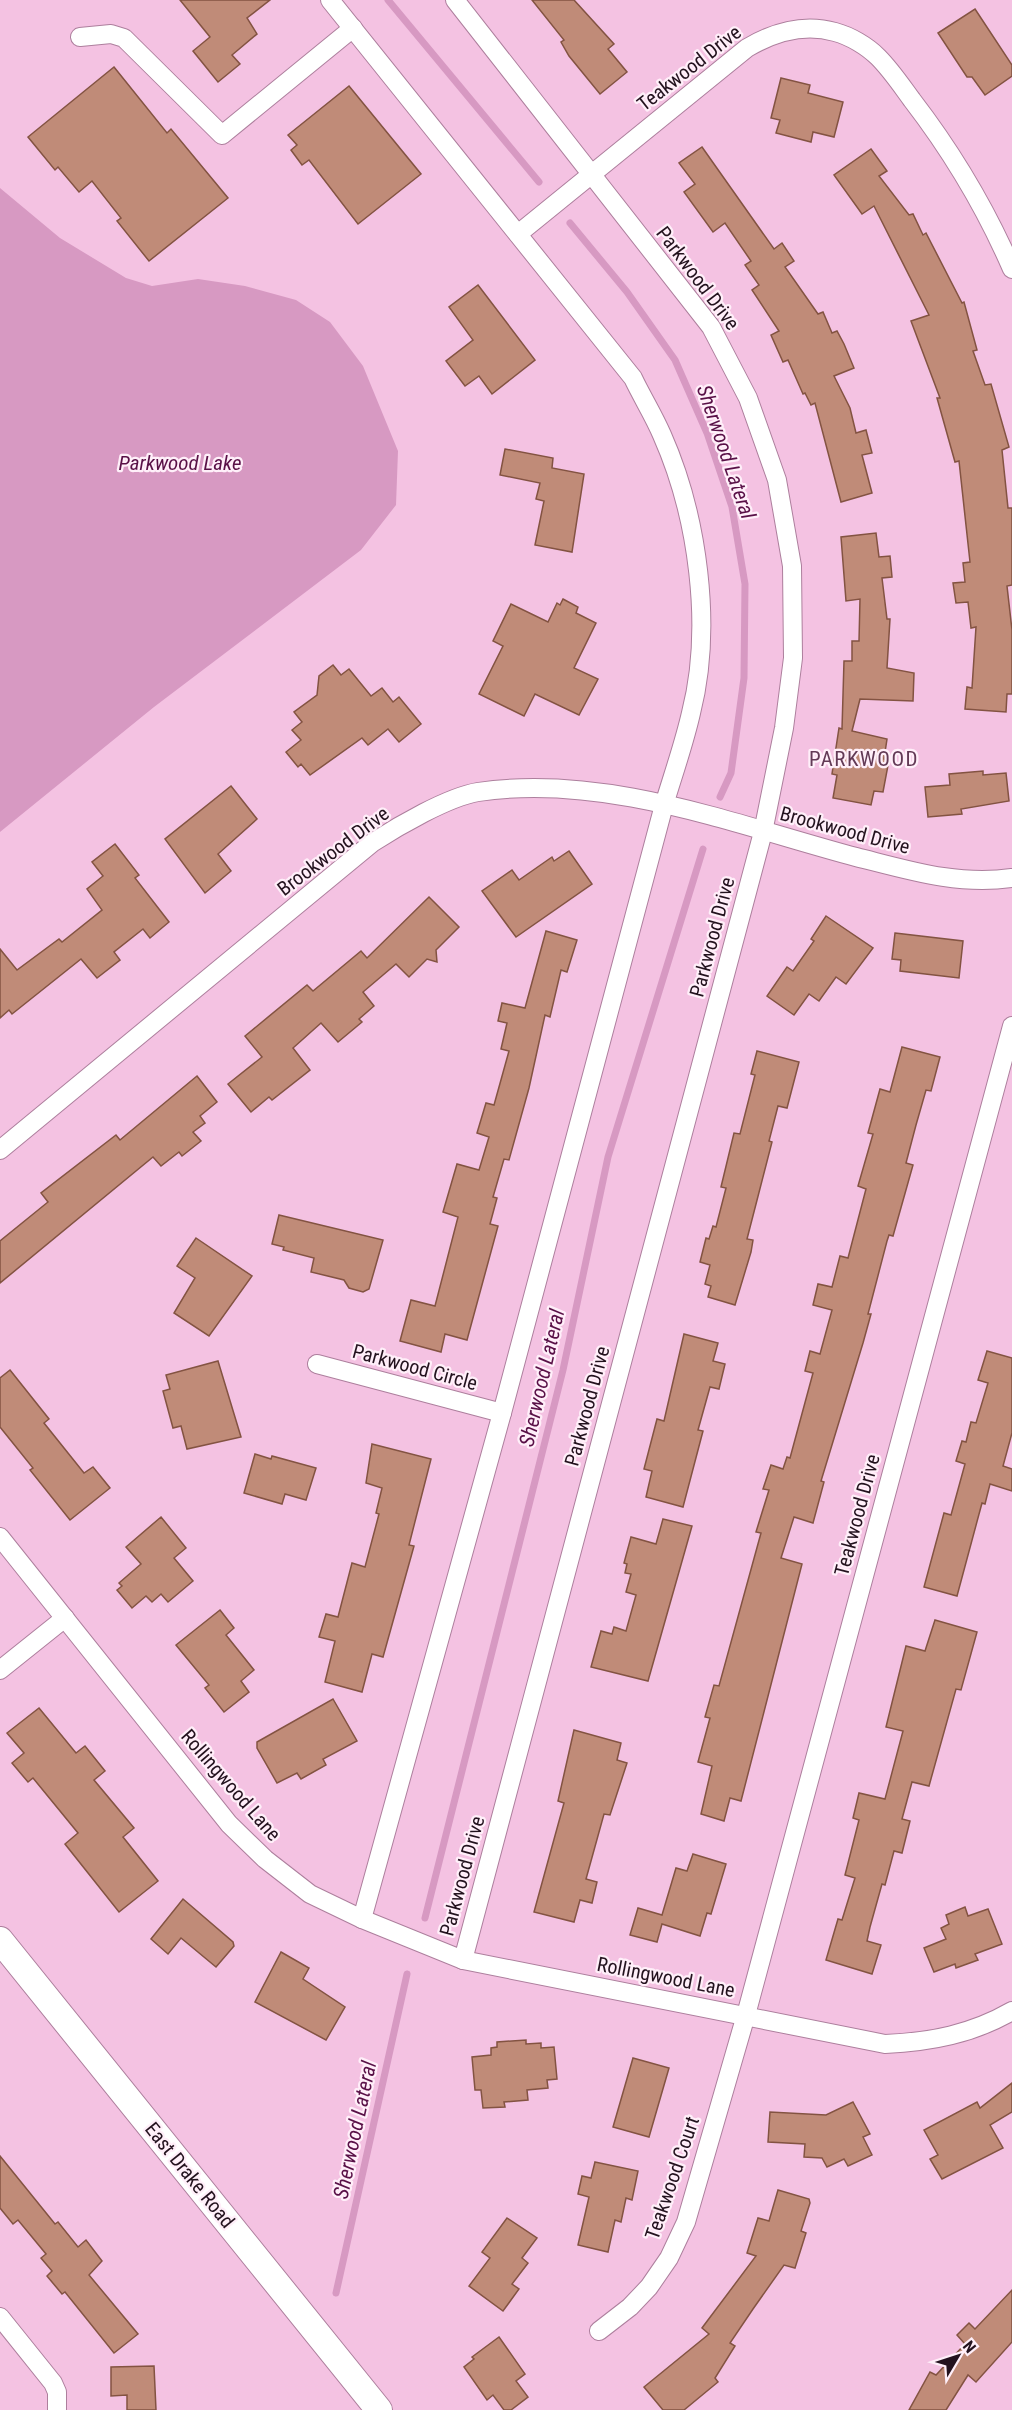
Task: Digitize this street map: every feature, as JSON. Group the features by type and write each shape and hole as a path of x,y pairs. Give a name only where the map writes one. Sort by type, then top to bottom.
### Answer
{"main road":[{"name":"East Drake Road","path":"0,1940 380,2410"}],"street":[{"path":"330,0 633,378 662,435 686,504 699,575 700,648 692,711 664,806 502,1413 362,1918"},
{"name":"Parkwood Drive","path":"454,0 711,327 748,398 777,480 792,566 793,658 784,728 763,832 463,1960"},
{"path":"80,37 111,34 124,38 222,135 353,28"},
{"name":"Teakwood Drive","path":"518,234 747,48 766,37 808,28 834,32 859,43 876,55 927,119 974,193 1012,269"},
{"name":"Brookwood Drive","path":"0,1150 372,843 413,819 476,792 518,789 577,791 688,811 919,873 961,880 988,881 1012,878"},
{"name":"Teakwood Drive","path":"746,2015 1012,1026"},
{"name":"Parkwood Circle","path":"316,1364 502,1413"},
{"name":"Rollingwood Lane","path":"0,1537 229,1824 265,1859 310,1894 463,1960 885,2044 922,2042 954,2036 992,2022 1012,2011"},
{"path":"0,1670 64,1618"},
{"name":"Teakwood Court","path":"599,2331 630,2307 649,2286 669,2258 686,2222 746,2015"},
{"path":"0,2316 53,2383 57,2392 57,2410"}],"water":[{"name":"Parkwood Lake","path":"0,188 60,238 126,278 152,286 198,279 245,286 296,300 330,322 363,366 398,451 396,505 361,550 154,707 0,832"}],"building":[{"path":"180,0 270,0 247,18 257,34 232,55 240,64 218,82 193,51 210,37"},
{"path":"532,0 574,0 614,44 608,49 627,72 600,94 569,56 561,42 564,40"},
{"path":"975,9 1012,65 1012,76 985,95 972,77 967,77 938,33"},
{"path":"114,67 167,133 171,129 228,198 149,261 117,221 121,218 92,181 79,192 58,167 55,170 28,137"},
{"path":"781,78 810,85 808,93 843,102 834,137 813,132 811,142 776,133 780,120 771,118"},
{"path":"349,86 421,174 358,224 309,160 302,165 291,150 297,145 288,135"},
{"path":"702,147 774,249 782,243 794,261 785,267 818,314 823,312 832,333 837,331 844,344 854,368 834,376 850,408 856,433 866,430 872,453 862,455 872,493 841,502 815,403 811,405 805,393 803,394 788,360 783,362 771,335 779,331 752,290 759,285 745,265 751,261 725,223 713,232 684,192 695,184 679,163"},
{"path":"871,149 887,171 879,176 909,215 913,214 923,235 926,233 962,303 964,302 977,350 973,351 985,385 991,384 1009,447 1002,450 1008,508 1012,508 1012,585 1007,586 1012,630 1012,694 1007,694 1006,712 965,709 967,687 972,688 976,627 971,628 968,602 956,603 953,583 965,582 963,563 970,562 959,461 955,462 937,398 940,398 911,321 929,315 874,206 862,214 834,175"},
{"path":"478,285 535,360 492,394 479,376 465,386 446,361 473,340 449,307"},
{"path":"505,449 553,458 552,468 584,474 572,552 535,545 544,501 536,499 540,483 500,475"},
{"path":"876,533 879,557 890,556 892,577 882,578 887,619 890,619 887,668 914,673 913,701 860,699 852,731 887,739 884,759 889,760 883,792 874,791 871,805 833,798 837,775 832,774 839,728 842,729 844,661 852,661 852,641 859,641 860,599 846,601 841,537"},
{"path":"563,599 578,607 576,613 596,623 574,668 598,679 579,715 535,694 524,716 479,694 503,646 493,641 511,604 548,622 557,603 560,605"},
{"path":"333,665 341,675 349,669 371,696 382,688 393,702 399,697 421,724 399,742 388,729 368,745 362,738 310,775 301,764 298,767 286,752 301,740 292,730 302,722 294,712 317,695 319,676"},
{"path":"983,771 983,775 1006,773 1009,801 961,809 962,814 928,817 925,787 950,785 949,774"},
{"path":"231,786 257,819 218,854 231,871 205,893 165,839"},
{"path":"115,844 139,875 135,878 169,922 150,938 143,929 114,952 120,960 97,978 81,959 12,1014 9,1010 0,1018 0,949 17,970 59,939 62,942 102,910 87,889 103,876 92,862"},
{"path":"569,851 592,884 516,937 482,891 512,870 519,880 552,857 554,861"},
{"path":"429,897 459,927 436,950 437,962 427,959 409,977 396,964 363,992 374,1006 359,1019 362,1022 338,1042 321,1023 293,1048 310,1070 272,1100 269,1097 251,1112 228,1084 262,1057 245,1036 307,985 313,991 361,951 367,958"},
{"path":"826,916 873,948 846,984 836,977 819,1001 809,994 794,1015 767,996 787,967 793,971 814,941 811,939"},
{"path":"546,931 577,940 567,972 561,970 550,1017 545,1015 529,1088 509,1160 504,1159 493,1197 497,1198 490,1224 498,1226 467,1340 445,1334 441,1352 400,1341 411,1300 435,1306 458,1217 443,1212 457,1164 479,1170 489,1137 477,1133 486,1103 494,1105 509,1051 501,1049 507,1023 498,1021 502,1003 525,1008"},
{"path":"895,933 963,941 959,978 900,971 901,960 892,959"},
{"path":"902,1047 940,1057 931,1091 926,1090 916,1125 906,1163 913,1165 893,1236 889,1235 887,1241 868,1314 871,1314 821,1481 824,1482 813,1523 794,1517 781,1558 802,1564 741,1801 730,1798 724,1821 701,1814 712,1766 698,1762 710,1718 705,1717 714,1685 719,1686 761,1533 756,1532 769,1490 763,1489 771,1465 783,1469 787,1457 790,1458 813,1373 805,1371 810,1351 820,1354 832,1310 813,1305 818,1284 832,1287 840,1256 848,1258 866,1189 858,1186 873,1134 868,1133 880,1089 890,1092"},
{"path":"757,1051 799,1062 787,1108 778,1106 769,1141 772,1142 747,1239 753,1240 751,1252 735,1305 708,1297 711,1286 705,1284 710,1265 700,1262 706,1238 709,1239 713,1226 716,1227 726,1188 721,1187 734,1133 740,1134 755,1075 751,1074"},
{"path":"197,1076 217,1102 200,1116 205,1123 193,1132 201,1141 182,1156 179,1152 161,1166 153,1157 0,1283 0,1241 48,1202 41,1193 116,1135 120,1140"},
{"path":"279,1215 383,1240 369,1289 363,1292 349,1288 344,1280 311,1272 314,1258 283,1250 284,1247 272,1244"},
{"path":"196,1238 252,1276 209,1336 174,1313 195,1278 177,1266"},
{"path":"684,1334 718,1343 713,1361 725,1364 719,1389 710,1387 698,1430 703,1431 683,1507 646,1497 652,1471 644,1469 657,1419 664,1421"},
{"path":"987,1351 1012,1358 1012,1433 1003,1466 1012,1469 1012,1491 990,1484 985,1504 982,1503 957,1596 924,1587 944,1513 951,1515 965,1464 956,1461 962,1441 966,1442 971,1422 976,1423 988,1383 978,1380"},
{"path":"218,1361 241,1437 187,1449 181,1426 173,1428 163,1391 170,1389 166,1375"},
{"path":"10,1370 49,1419 44,1423 84,1473 93,1467 110,1488 70,1520 30,1470 33,1468 0,1427 0,1378"},
{"path":"372,1444 431,1459 409,1545 414,1546 383,1657 372,1654 362,1692 325,1682 335,1641 319,1637 326,1614 338,1617 352,1563 365,1567 379,1514 376,1513 382,1488 366,1483"},
{"path":"255,1454 271,1459 272,1456 316,1468 306,1500 285,1494 282,1504 244,1493"},
{"path":"161,1517 186,1548 174,1558 193,1581 168,1602 161,1594 152,1602 146,1596 132,1608 117,1590 122,1586 119,1583 141,1564 126,1547"},
{"path":"663,1519 692,1526 648,1681 591,1667 601,1631 612,1634 614,1627 626,1631 636,1595 626,1592 631,1574 625,1573 627,1564 624,1563 631,1537 656,1544"},
{"path":"220,1610 234,1628 226,1635 254,1670 241,1681 249,1692 224,1712 205,1688 209,1685 176,1645"},
{"path":"935,1620 977,1632 961,1690 956,1689 929,1786 912,1782 902,1819 910,1821 902,1853 894,1851 885,1885 882,1884 867,1941 881,1945 872,1974 826,1960 838,1919 842,1920 855,1878 845,1875 859,1820 853,1818 859,1793 885,1799 903,1731 886,1727 906,1646 925,1651"},
{"path":"333,1699 357,1741 323,1759 326,1765 301,1779 297,1773 277,1783 257,1748 257,1742"},
{"path":"39,1708 76,1753 85,1746 105,1771 94,1780 134,1828 123,1837 158,1881 119,1912 65,1844 78,1833 33,1778 28,1782 12,1763 24,1753 7,1733"},
{"path":"574,1730 621,1743 617,1760 627,1763 610,1815 604,1814 586,1879 597,1882 592,1903 580,1900 574,1922 534,1912 564,1803 558,1801"},
{"path":"693,1854 726,1864 711,1914 707,1913 700,1936 662,1924 657,1942 630,1935 638,1908 662,1915 676,1868 687,1871"},
{"path":"183,1899 233,1942 234,1946 216,1967 181,1938 168,1954 151,1939"},
{"path":"965,1907 968,1916 988,1909 1002,1944 975,1954 978,1960 956,1968 955,1964 934,1972 924,1948 946,1939 941,1928 949,1924 946,1915"},
{"path":"281,1952 309,1968 303,1979 345,2007 326,2040 255,2002"},
{"path":"526,2040 526,2044 541,2043 541,2048 554,2047 557,2079 547,2080 548,2088 527,2090 528,2100 504,2102 505,2107 483,2108 481,2090 475,2090 472,2057 491,2055 491,2048 497,2047 497,2042"},
{"path":"633,2058 669,2068 649,2137 613,2127"},
{"path":"1012,2083 1012,2112 990,2125 1003,2148 942,2179 930,2159 938,2155 924,2130 977,2102 980,2108"},
{"path":"853,2102 870,2134 863,2137 872,2155 848,2166 844,2159 827,2167 822,2158 804,2157 805,2144 768,2142 770,2112 826,2115"},
{"path":"0,2156 55,2224 58,2222 78,2247 86,2240 102,2261 89,2275 138,2334 114,2353 65,2292 62,2294 47,2276 52,2271 41,2258 46,2254 18,2220 13,2224 0,2208"},
{"path":"595,2162 638,2171 632,2200 626,2198 621,2222 615,2220 608,2252 578,2245 589,2197 578,2194 582,2176 591,2178"},
{"path":"778,2190 809,2199 810,2203 801,2231 806,2233 795,2268 784,2265 730,2343 735,2346 715,2378 718,2382 684,2410 663,2410 644,2387 709,2334 702,2328 756,2256 747,2253 758,2218 769,2221"},
{"path":"507,2218 537,2238 522,2258 528,2263 512,2284 519,2289 503,2311 469,2286 490,2258 482,2252"},
{"path":"1012,2290 1012,2342 976,2382 968,2375 946,2410 909,2410 930,2372 936,2375 965,2344 957,2335 969,2323 975,2329"},
{"path":"499,2337 525,2374 516,2381 528,2397 511,2410 504,2410 493,2395 487,2400 464,2367 474,2359 472,2357"},
{"path":"154,2366 156,2410 127,2410 127,2395 111,2396 111,2367"}],"waterway":[{"name":"Sherwood Lateral","path":"388,0 539,182"},
{"name":"Sherwood Lateral","path":"570,223 627,292 675,360 707,433 732,507 745,584 744,678 731,773 720,797"},
{"name":"Sherwood Lateral","path":"425,1918 563,1370 608,1157 703,849"},
{"name":"Sherwood Lateral","path":"336,2293 407,1974"}],"district":[{"name":"PARKWOOD","path":"864,759"}]}
